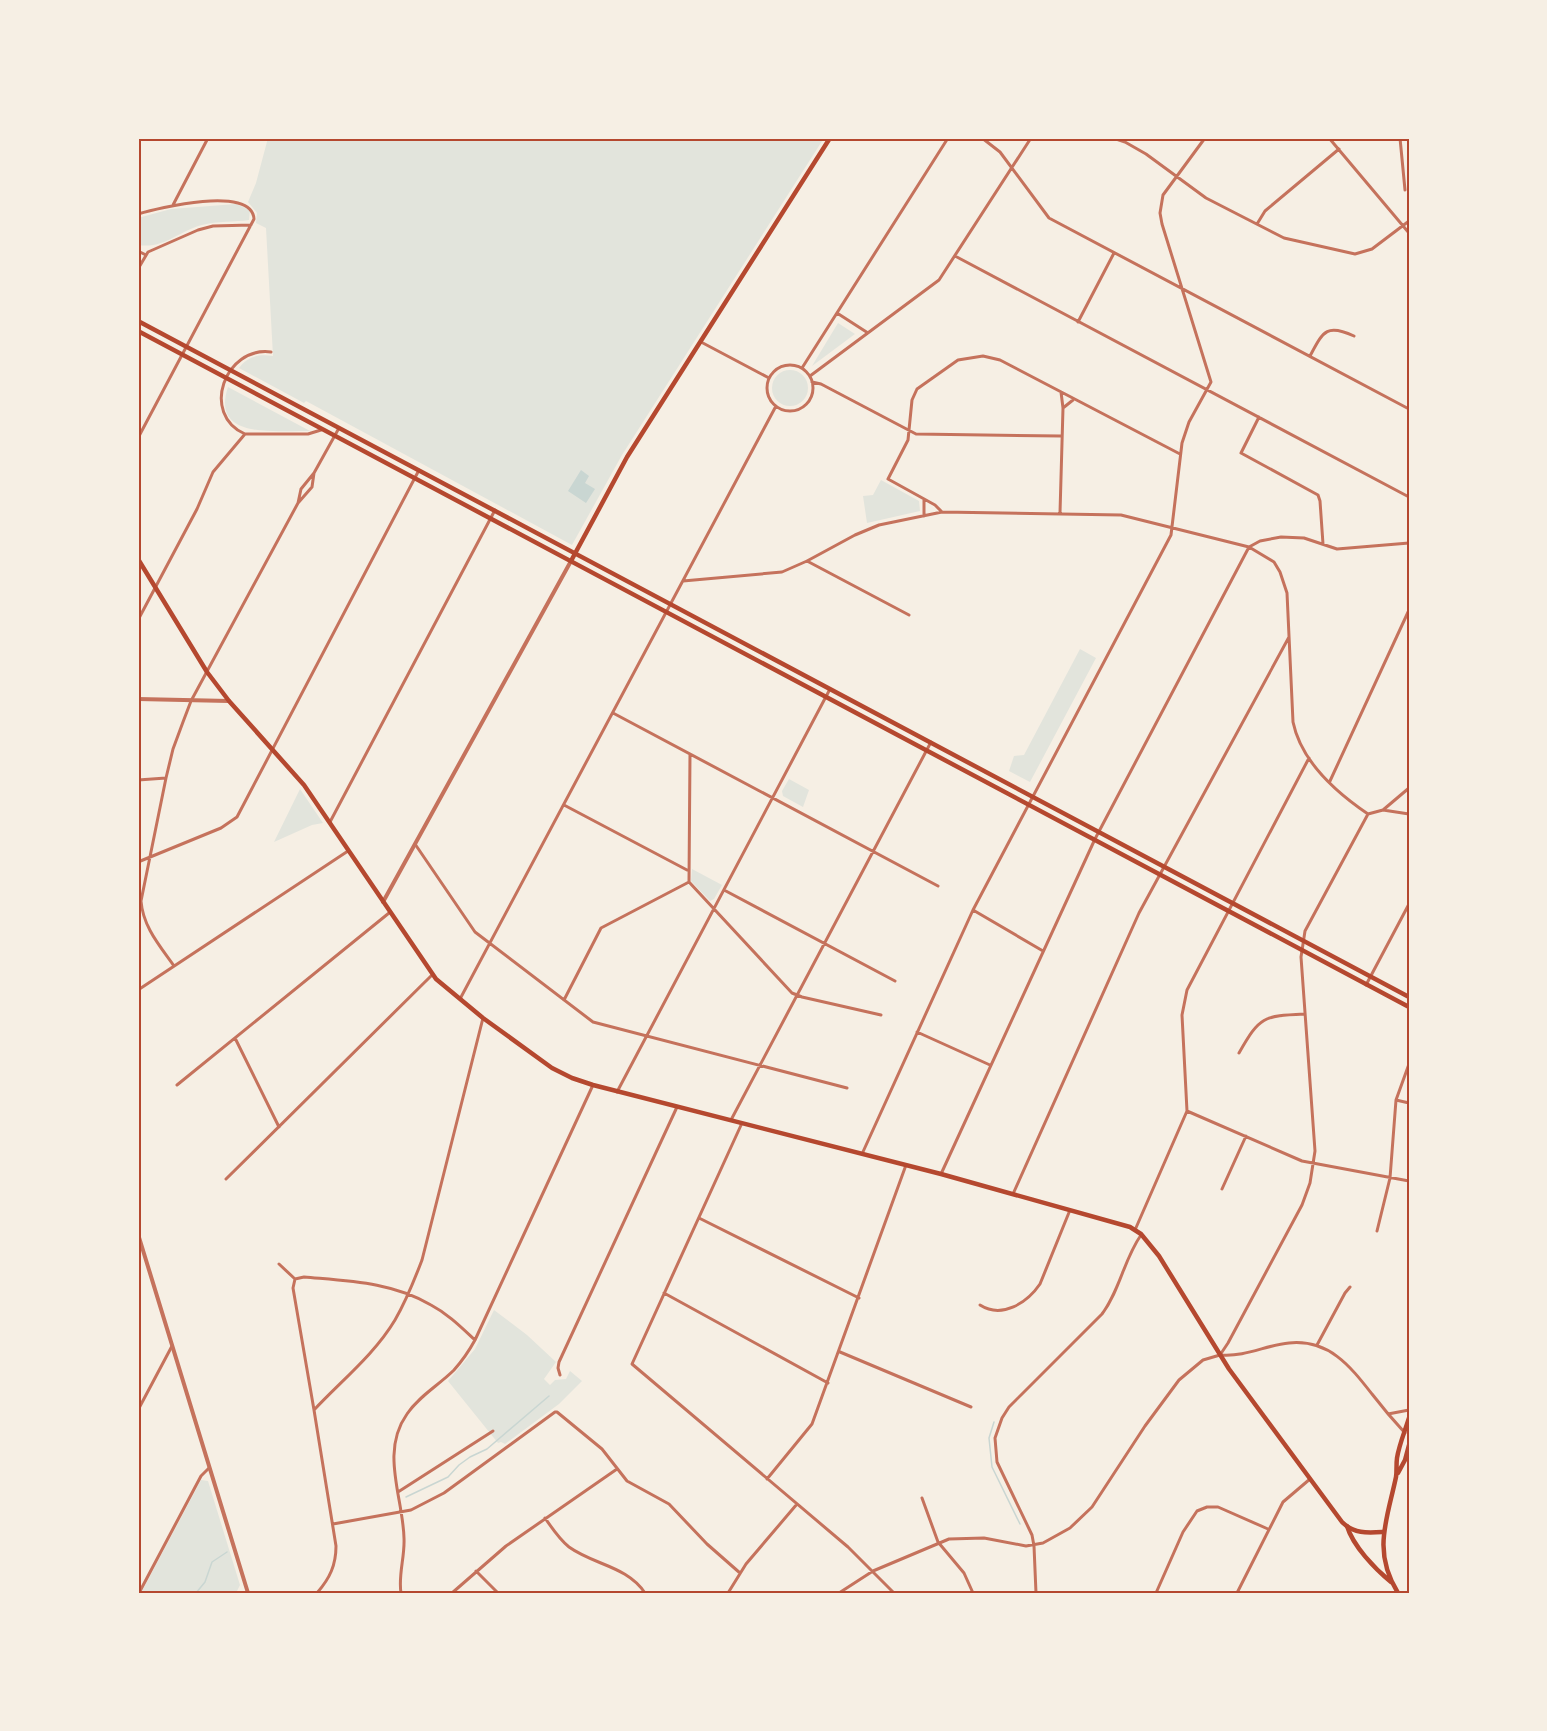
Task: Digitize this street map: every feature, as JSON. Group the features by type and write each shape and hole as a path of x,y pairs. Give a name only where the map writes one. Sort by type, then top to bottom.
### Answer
{"main road":[{"path":"571,561 627,458 830,138"},
{"path":"138,321 184,351 229,375 339,428 495,510 1409,997"},
{"path":"138,331 184,351 322,429 1409,1007"},
{"path":"138,559 207,672 300,780 432,975 460,1000 552,1068 572,1078 617,1092 941,1174 1122,1224 1135,1230 1159,1256 1220,1355 1347,1527 1373,1567 1392,1582"},
{"path":"1398,1593 1385,1561 1383,1532 1396,1475 1397,1458 1409,1418"},
{"path":"1396,1475 1405,1460 1409,1445"},
{"path":"1347,1527 1358,1532 1383,1532"}],"street":[{"path":"173,205 208,138"},
{"path":"802,368 948,138"},
{"path":"982,138 994,146 1012,167 1047,216 1409,409"},
{"path":"810,376 939,280 1031,138"},
{"path":"1113,138 1146,154 1206,198 1284,238 1355,254 1372,249 1409,221"},
{"path":"862,1154 973,910 1171,535 1180,454 1189,422 1211,382 1160,213 1163,195 1205,138"},
{"path":"1329,138 1409,233"},
{"path":"1400,138 1405,190"},
{"path":"1257,224 1265,211 1339,149"},
{"path":"138,214 173,205 210,202 244,204 254,214 251,225 138,438"},
{"path":"138,269 151,250 205,227 251,225"},
{"path":"138,251 146,255"},
{"path":"1078,321 1114,252"},
{"path":"955,256 1409,497"},
{"path":"837,314 868,333"},
{"path":"1310,356 1321,336 1329,330 1341,330 1354,336"},
{"path":"700,341 770,378"},
{"path":"271,352 249,353 240,360 229,375 221,391 222,408 232,426 245,434 313,434 322,429"},
{"path":"942,512 935,505 888,479 908,440 912,400 915,392 952,364 966,358 983,356 1000,360 1180,454"},
{"path":"788,365 802,368 810,376 811,396 802,407 789,411 776,406 768,393 770,378 780,367 788,365"},
{"path":"812,382 821,384 916,434 1061,436"},
{"path":"1060,514 1063,408 1061,392"},
{"path":"1063,408 1073,399"},
{"path":"460,1000 776,406"},
{"path":"1259,417 1240,453 1318,495 1323,545"},
{"path":"298,503 301,489 314,473 339,428"},
{"path":"138,620 197,509 213,472 245,434"},
{"path":"138,862 221,828 231,823 241,812 419,470"},
{"path":"174,966 148,928 142,915 141,901 176,740 191,701 298,503 312,487 314,473"},
{"path":"924,500 924,516"},
{"path":"329,822 495,510"},
{"path":"683,581 776,573 792,569 855,535 879,525 942,512 1121,515 1249,547 1268,557 1280,572 1287,594 1293,722 1298,739 1309,758 1330,781 1368,814"},
{"path":"941,1174 1095,839 1249,547 1260,541 1281,537 1304,538 1337,549 1409,543"},
{"path":"383,903 571,561"},
{"path":"807,561 909,615"},
{"path":"1330,781 1409,610"},
{"path":"1012,1194 1111,974 1160,874 1289,637"},
{"path":"617,1092 830,689"},
{"path":"138,699 230,701"},
{"path":"613,713 938,886"},
{"path":"731,1120 930,742"},
{"path":"690,753 689,882 792,993 881,1015"},
{"path":"1135,1230 1186,1111 1182,1015 1192,979 1309,758"},
{"path":"138,780 166,778"},
{"path":"1383,810 1409,788"},
{"path":"564,805 688,870"},
{"path":"1220,1355 1302,1205 1314,1163 1315,1134 1300,962 1305,931 1368,814 1383,810 1409,814"},
{"path":"415,844 470,927 593,1022 847,1088"},
{"path":"138,990 348,851"},
{"path":"564,1000 601,928 689,882"},
{"path":"724,890 895,981"},
{"path":"1366,984 1409,904"},
{"path":"973,910 1043,951"},
{"path":"177,1085 389,913"},
{"path":"226,1179 432,975"},
{"path":"1239,1053 1250,1032 1262,1020 1276,1015 1305,1014"},
{"path":"314,1410 374,1349 394,1321 408,1294 422,1260 483,1018"},
{"path":"917,1032 990,1065"},
{"path":"235,1038 279,1126"},
{"path":"1377,1231 1390,1178 1396,1101 1409,1064"},
{"path":"401,1593 400,1575 405,1541 393,1453 395,1438 403,1420 413,1406 453,1371 475,1340 593,1085"},
{"path":"1396,1101 1409,1103"},
{"path":"560,1375 558,1368 560,1362 677,1107"},
{"path":"1186,1111 1302,1161 1409,1181"},
{"path":"742,1123 632,1364 797,1504 873,1571 894,1593"},
{"path":"1222,1189 1245,1136"},
{"path":"767,1479 812,1424 906,1165"},
{"path":"980,1305 993,1310 1005,1309 1026,1301 1033,1294 1040,1284 1070,1209"},
{"path":"699,1218 859,1298"},
{"path":"138,1234 247,1591 243,1593"},
{"path":"1036,1593 1032,1535 997,1462 994,1450 996,1429 1009,1407 1102,1314 1113,1297 1135,1243 1141,1234"},
{"path":"138,1260 145,1258"},
{"path":"279,1264 295,1279"},
{"path":"295,1279 304,1277 371,1284 408,1294 445,1314 475,1340"},
{"path":"295,1279 293,1288 336,1546 334,1566 317,1593"},
{"path":"1317,1345 1350,1287"},
{"path":"664,1293 828,1383"},
{"path":"839,1593 873,1571 938,1542 973,1537 1034,1546 1058,1536 1082,1518 1101,1495 1145,1426 1179,1380 1203,1360 1220,1355 1237,1357 1291,1343 1317,1345 1334,1353 1349,1366 1405,1433"},
{"path":"138,1410 172,1346"},
{"path":"840,1352 971,1407"},
{"path":"1388,1414 1409,1410"},
{"path":"333,1524 411,1510 444,1493 557,1412 593,1441 627,1481 674,1508 701,1539 740,1573"},
{"path":"398,1492 494,1431"},
{"path":"139,1593 201,1476 209,1468"},
{"path":"452,1593 506,1546 617,1469"},
{"path":"1237,1593 1283,1502 1311,1479"},
{"path":"922,1498 938,1542 964,1573 973,1593"},
{"path":"728,1593 740,1573 797,1504"},
{"path":"1156,1593 1183,1532 1197,1511 1207,1507 1218,1508 1268,1529"},
{"path":"545,1518 568,1546 618,1569 636,1582 645,1593"},
{"path":"476,1570 498,1593"}],"shaded area":[{"path":"268,138 824,138 622,455 572,545 306,401 304,403 239,368 254,357 273,356 266,228 256,223 257,213 248,202 256,183"},
{"path":"236,204 250,210 249,220 202,225 164,242 148,246 138,245 138,218 171,209"},
{"path":"838,323 855,334 812,366"},
{"path":"790,370 803,375 808,388 803,401 790,406 777,401 772,388 777,375"},
{"path":"228,387 310,431 265,431 250,429 238,424 229,417 225,404"},
{"path":"581,470 589,476 585,483 595,489 586,503 568,491"},
{"path":"881,480 919,501 920,511 867,523 863,496 873,495"},
{"path":"1080,649 1096,658 1030,782 1009,771 1014,756 1024,755"},
{"path":"789,779 809,790 803,807 783,796 782,791"},
{"path":"300,789 323,823 312,825 274,842"},
{"path":"692,869 722,885 714,899 710,901 691,881"},
{"path":"494,1310 527,1335 556,1362 544,1379 550,1385 555,1380 566,1379 570,1371 582,1381 559,1404 505,1444 498,1443 448,1381 475,1349"},
{"path":"201,1480 208,1481 240,1585 236,1593 141,1593"}],"waterway":[{"path":"406,1497 448,1477 470,1457 487,1449 549,1396"},
{"path":"994,1422 989,1438 992,1467 1020,1524"},
{"path":"196,1593 205,1582 212,1562 227,1552"}]}
